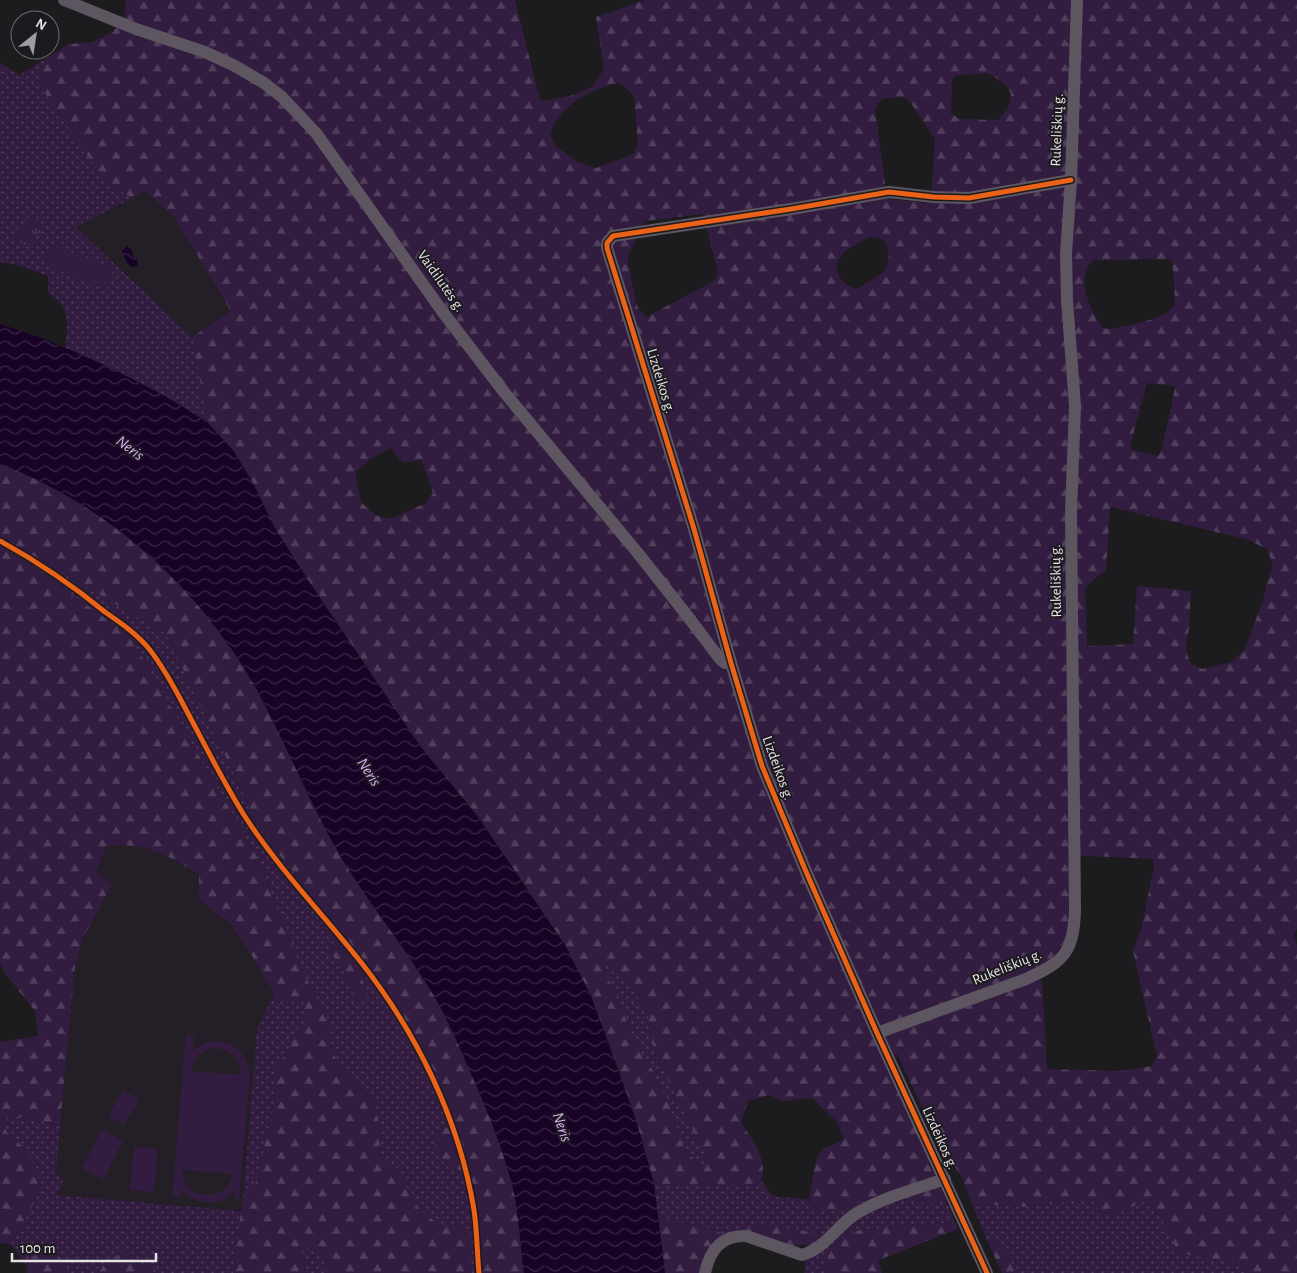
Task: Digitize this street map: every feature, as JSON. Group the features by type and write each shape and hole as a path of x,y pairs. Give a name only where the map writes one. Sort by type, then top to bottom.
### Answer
{"street":[{"name":"Vaidilutės g.","path":"64,0 136,29 205,52 235,66 264,83 282,97 316,133 442,311 504,392 630,544 720,659 725,663 731,663"},
{"name":"Rukeliškių g.","path":"877,1033 1048,970 1062,957 1073,939 1075,910 1072,512 1075,406 1067,300 1066,254 1071,180 1077,0"},
{"name":"Lizdeikos g.","path":"987,1273 877,1033 762,766 694,529 607,243 613,236 889,192 934,197 969,198 1071,180"},
{"path":"705,1273 707,1263 720,1242 736,1236 746,1236 802,1255 820,1247 856,1214 879,1202 945,1179"}],"shaded area":[{"path":"145,191 174,217 231,311 192,337 76,226"},
{"path":"129,844 163,853 199,874 199,900 230,924 249,951 274,993 257,1030 242,1211 55,1195 63,1180 55,1175 75,967 83,938 112,886 96,873 107,846"}],"green space":[{"path":"126,0 515,0 540,100 545,101 574,95 593,86 604,69 596,17 645,0 1297,0 1297,928 1294,935 1297,946 1297,1273 1252,1273 1234,1263 1179,1253 1155,1207 1145,1201 1118,1213 1102,1216 1091,1198 1030,1207 972,1204 962,1178 935,1134 897,1054 885,1060 947,1202 944,1204 918,1202 912,1185 867,1199 844,1210 815,1209 808,1205 816,1160 823,1149 844,1140 838,1123 812,1098 782,1101 769,1095 748,1101 741,1123 761,1157 763,1172 761,1180 744,1187 654,1184 642,1139 611,1048 591,996 566,946 478,816 420,746 291,554 275,528 242,464 232,449 208,423 192,337 231,311 174,217 145,191 132,198 104,180 40,86 38,73 46,60 60,60 60,50 69,44 92,42 113,32 124,18","holes":["988,73 1006,85 1011,94 1008,109 998,120 959,119 951,113 952,80 955,76","618,83 634,96 638,145 633,154 596,168 577,162 556,146 550,134 561,115 577,100 597,89","903,97 911,103 935,139 931,200 927,203 887,199 875,108 882,99","703,214 718,273 715,279 707,285 646,317 636,303 628,262 629,253 645,221","870,237 880,238 887,244 889,260 884,272 857,289 842,280 838,273 836,264 845,251","1168,259 1172,262 1175,290 1174,305 1170,310 1156,318 1110,329 1103,328 1091,308 1086,293 1085,277 1087,269 1093,260","1147,383 1175,386 1161,451 1158,456 1132,450 1130,446","390,448 403,463 421,460 433,493 426,503 391,519 375,515 361,502 355,473 369,460","1110,507 1246,539 1267,549 1273,565 1263,601 1244,651 1231,662 1202,669 1191,664 1187,654 1186,643 1189,629 1191,591 1137,586 1133,644 1087,646 1085,587 1106,570","1070,855 1152,859 1154,865 1142,926 1133,951 1157,1057 1152,1066 1120,1071 1047,1069 1042,982 1033,969 1051,959 1068,938","606,965 616,968 647,1010 654,1052 709,1163 703,1170 684,1148 669,1105 653,1071 638,1047 605,971"]},
{"path":"46,60 38,73 104,180 132,198 76,227 192,337 208,423 157,391 65,348 66,316 61,305 48,292 48,276 21,266 0,262 0,63 19,75"},
{"path":"26,218 44,225 30,248 14,238"},
{"path":"52,245 114,269 107,289 44,265"},
{"path":"0,464 40,481 115,527 149,555 180,586 209,619 235,655 258,692 341,857 418,970 451,1028 488,1112 508,1169 516,1206 524,1273 482,1273 479,1213 472,1181 464,1172 442,1161 436,1151 436,1132 455,1123 439,1078 409,1026 369,973 361,976 368,1000 362,1005 357,1003 345,974 330,951 339,932 262,832 166,634 0,536"},
{"path":"0,536 166,634 262,832 339,932 330,951 345,974 357,1003 361,976 369,973 409,1026 439,1078 455,1123 436,1132 439,1159 468,1176 474,1187 478,1211 482,1273 472,1273 468,1237 458,1223 444,1229 419,1209 396,1168 376,1152 382,1137 372,1098 338,1064 332,1049 326,1014 297,958 256,855 130,636 20,557 0,547"},
{"path":"0,547 20,557 130,636 256,855 297,958 326,1014 332,1049 338,1064 372,1098 382,1137 377,1152 396,1168 419,1209 444,1229 457,1223 468,1237 472,1273 325,1273 327,1264 319,1252 307,1247 302,1253 306,1273 233,1273 244,1188 254,1189 274,1106 275,1071 308,1016 301,998 285,1005 271,1000 274,993 249,951 230,924 199,900 199,874 156,851 121,845 107,846 96,872 112,885 83,938 75,967 60,1126 11,1115 4,1119 8,1133 19,1143 34,1164 38,1176 39,1189 11,1244 0,1243 0,1042 38,1036 35,1011 5,973 0,963"},
{"path":"606,965 616,968 647,1010 654,1052 710,1163 703,1170 684,1148 669,1105 638,1047 605,971"},
{"path":"301,998 309,1016 275,1071 274,1106 254,1190 244,1188 257,1029 271,1000 285,1005"},
{"path":"186,1035 194,1036 193,1051 211,1042 229,1043 242,1054 250,1073 239,1199 234,1199 235,1191 222,1200 208,1203 194,1199 182,1190 181,1197 172,1197","holes":["212,1048 218,1048 233,1055 239,1063 241,1075 191,1071 193,1062 198,1056","183,1170 233,1174 229,1184 222,1191 204,1195 189,1187 184,1180"]},
{"path":"123,1090 139,1099 124,1125 108,1116"},
{"path":"11,1115 60,1126 56,1175 64,1180 56,1195 242,1211 233,1273 158,1273 149,1265 136,1266 132,1263 105,1264 99,1273 67,1273 66,1268 49,1252 35,1255 26,1266 11,1244 35,1200 39,1183 31,1158 8,1133 5,1127 4,1119"},
{"path":"102,1130 123,1141 103,1180 82,1168"},
{"path":"134,1146 158,1149 154,1192 130,1190"},
{"path":"761,1180 771,1194 777,1197 809,1199 808,1205 843,1210 867,1199 912,1185 918,1202 944,1204 947,1202 955,1222 860,1230 840,1237 835,1243 825,1268 828,1273 804,1273 807,1245 819,1238 740,1230 724,1235 700,1226 659,1221 654,1184 744,1187"},
{"path":"1091,1198 1118,1213 1145,1201 1155,1207 1180,1253 1227,1261 1252,1273 1015,1273 1003,1247 987,1240 972,1204 1030,1207"},
{"path":"659,1221 700,1226 724,1235 702,1273 665,1273"},
{"path":"955,1222 958,1229 878,1260 882,1273 828,1273 825,1268 825,1253 840,1237 860,1230"},
{"path":"753,1224 812,1232 820,1238 807,1245 792,1246 740,1230"},
{"path":"987,1240 1003,1247 1009,1256 1015,1273 1002,1273"},
{"path":"307,1247 319,1252 327,1264 325,1273 306,1273 302,1252"},
{"path":"39,1252 49,1252 61,1258 67,1273 27,1273 29,1261"},
{"path":"123,1252 131,1255 132,1263 136,1266 149,1265 158,1273 99,1273 104,1264"}],"water":[{"path":"127,246 138,260 137,266 132,267 127,263 122,251"},
{"name":"Neris","path":"0,324 50,341 109,367 165,396 208,423 232,449 253,483 275,528 309,582 420,746 478,817 566,947 591,996 635,1117 654,1184 665,1273 524,1273 516,1206 508,1169 498,1139 450,1025 418,970 341,857 258,692 235,655 209,619 180,586 149,555 115,527 40,481 0,464"}],"cycle path":[{"path":"987,1273 877,1033 762,766 694,529 607,243 613,236 889,192 934,197 969,198 1071,180"},
{"path":"0,541 67,583 129,630 150,650 172,683 228,788 257,835 360,961 400,1017 433,1078 458,1143 474,1210 479,1273"}]}
